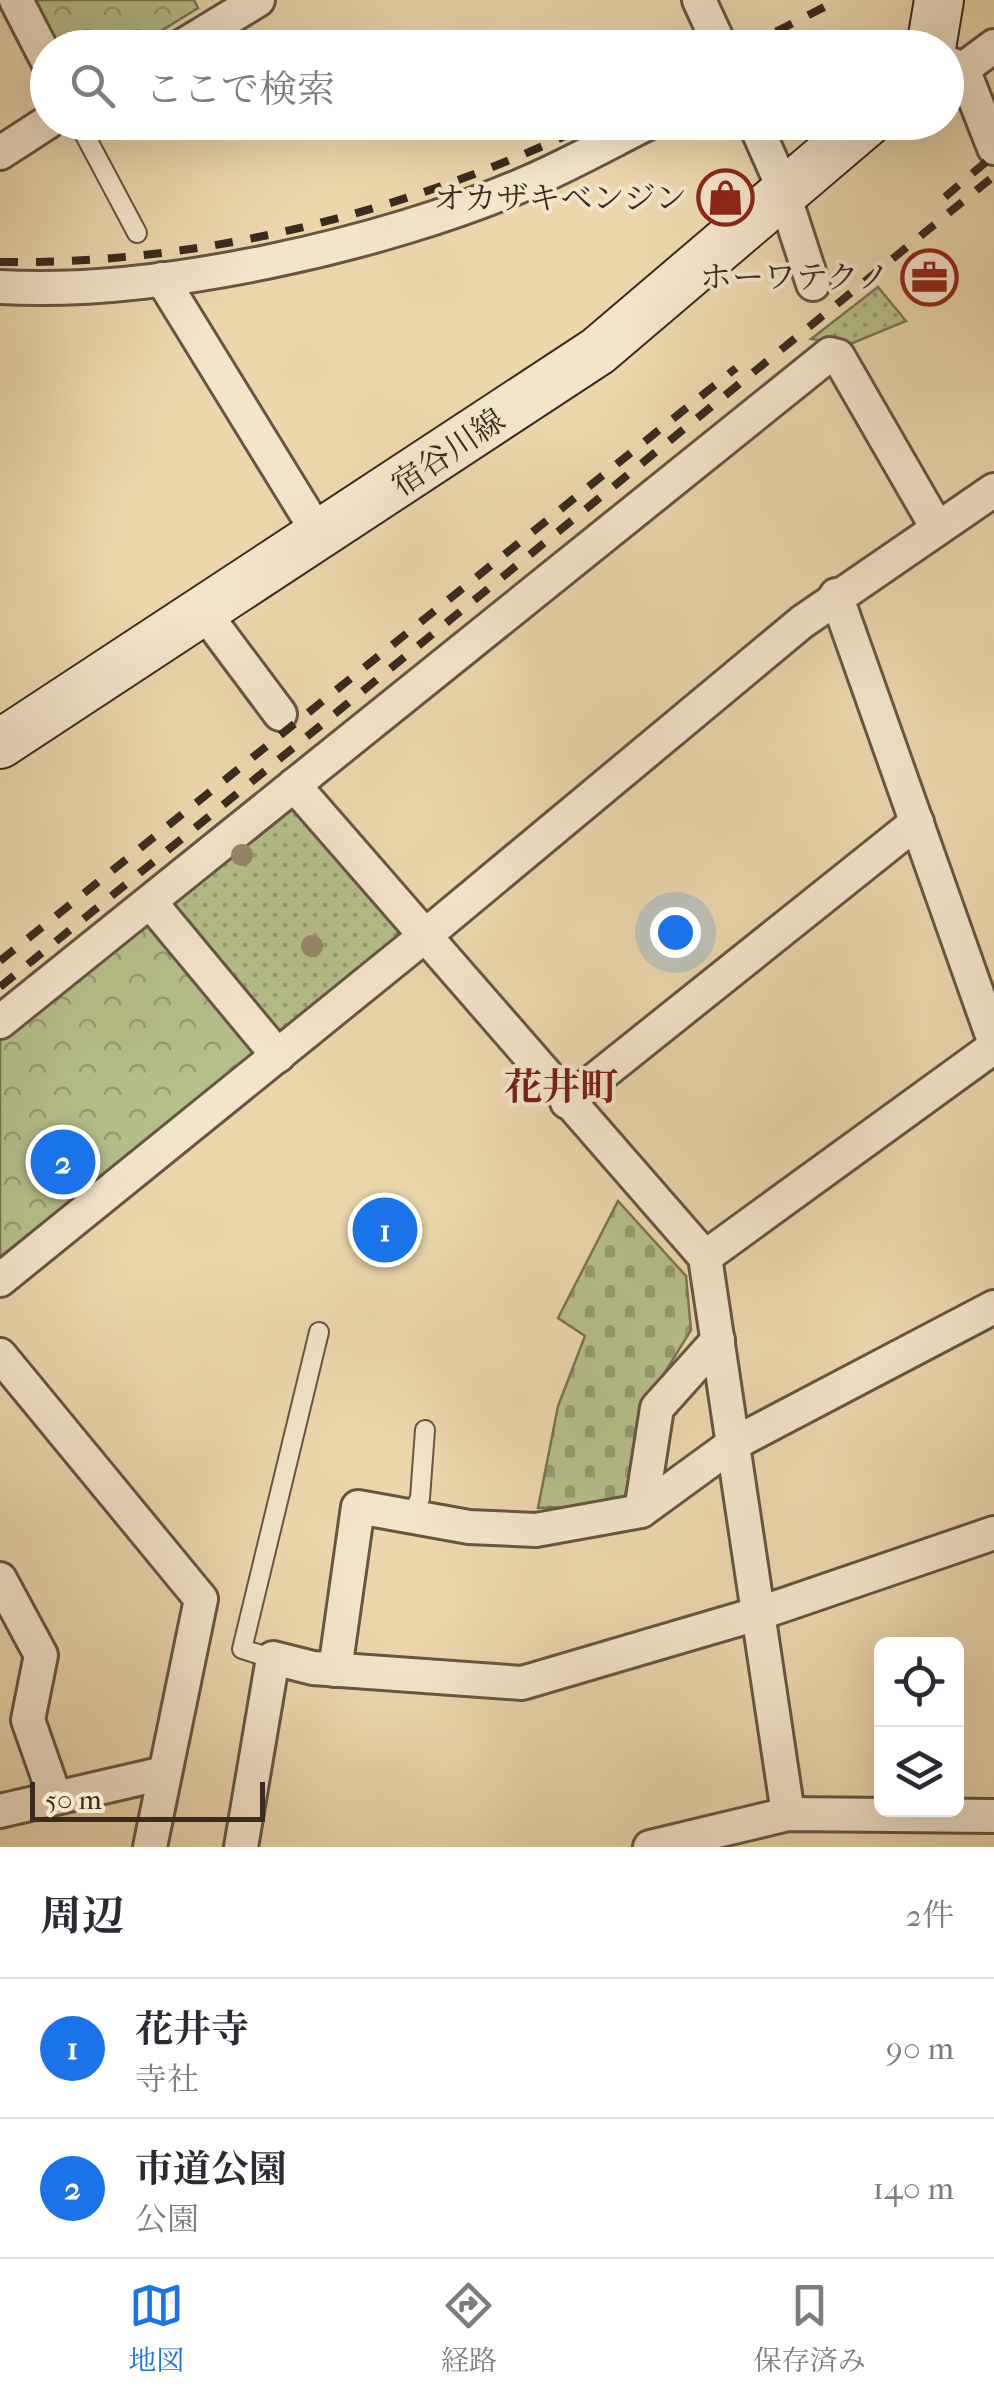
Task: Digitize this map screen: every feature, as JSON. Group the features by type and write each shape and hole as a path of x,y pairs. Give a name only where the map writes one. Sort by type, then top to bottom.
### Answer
{"main road":[{"path":"939,0 943,30"},
{"name":"宿谷川線","path":"0,744 598,350 846,140"}],"street":[{"path":"16,0 31,30"},
{"path":"209,30 258,0"},
{"path":"699,0 712,30"},
{"path":"964,54 994,46"},
{"path":"964,91 994,148"},
{"path":"0,153 30,134"},
{"path":"0,287 162,279 312,250 527,183 614,140"},
{"path":"761,140 814,284"},
{"path":"162,279 320,536"},
{"path":"0,1022 830,354 838,356 936,526"},
{"path":"0,1280 426,935 836,595 994,490"},
{"path":"705,1257 994,1044 836,595"},
{"path":"204,611 280,714"},
{"path":"294,785 705,1257 788,1814"},
{"path":"567,1102 916,822"},
{"path":"150,902 278,1056"},
{"path":"334,1670 358,1507 469,1527 536,1530 642,1511 734,1444 994,1307"},
{"path":"642,1511 658,1408 718,1340"},
{"path":"0,1355 201,1599 150,1847"},
{"path":"241,1847 274,1659 334,1670 522,1683 760,1613 994,1534"},
{"path":"0,1579 41,1655 28,1720 55,1797"},
{"path":"0,1812 164,1773"},
{"path":"650,1847 788,1814 994,1816"}],"lane":[{"path":"88,140 137,233"},
{"path":"274,1659 242,1648 319,1332"},
{"path":"411,1517 420,1498 425,1430"}],"green space":[{"path":"33,0 194,0 198,8 162,30 48,30"},
{"path":"878,287 906,321 848,345 811,339"},
{"path":"277,809 297,809 398,924 398,941 282,1033 267,1029 172,913 171,897"},
{"path":"140,922 157,923 254,1040 253,1058 0,1266 0,1035"},
{"path":"618,1201 686,1276 691,1330 651,1395 639,1428 623,1505 538,1508 558,1406 585,1336 558,1318"}],"railway":[{"path":"779,30 838,0"},
{"path":"0,262 154,254 305,226 453,182 556,140"},
{"path":"945,197 994,155"},
{"path":"0,987 994,176"},
{"path":"0,961 736,368"}],"place":[{"name":"オカザキベンジン","path":"726,198"},
{"name":"ホーワテクノ","path":"929,277"},
{"name":"市道公園","path":"63,1162"},
{"name":"花井寺","path":"385,1230"}],"district":[{"name":"花井町","path":"561,1087"}]}
